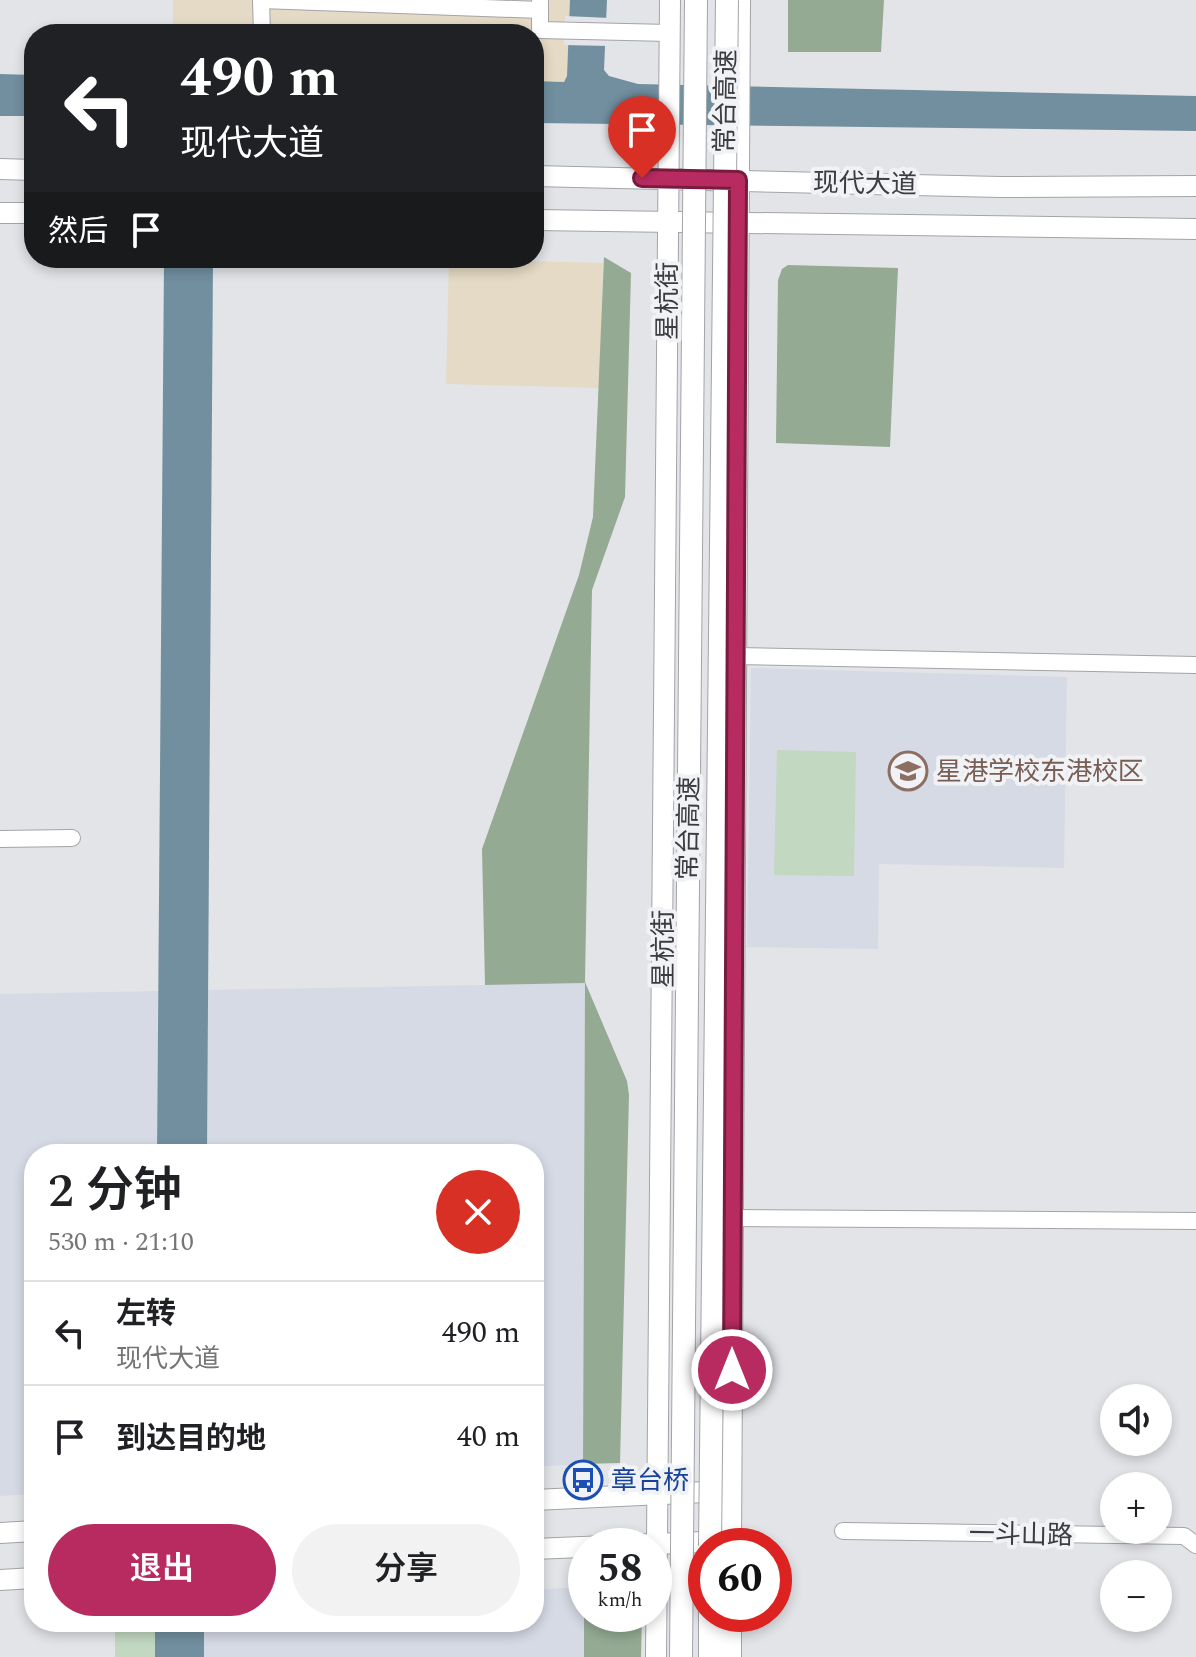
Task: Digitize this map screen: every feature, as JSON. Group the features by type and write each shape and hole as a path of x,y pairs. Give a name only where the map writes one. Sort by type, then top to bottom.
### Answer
{"highway":[{"name":"常台高速","path":"681,1657 696,0"},
{"name":"常台高速","path":"724,1528 727,0"},
{"path":"710,1632 710,1657"}],"main road":[{"name":"星杭街","path":"658,1528 670,0"},
{"path":"726,1528 731,1491 740,0"},
{"path":"0,169 24,170"},
{"name":"现代大道","path":"544,176 1000,187 1196,186"},
{"path":"0,213 24,213"},
{"name":"现代大道","path":"544,220 1196,229"},
{"path":"544,1499 731,1491"},
{"path":"0,1533 24,1532"},
{"path":"544,1548 568,1547"},
{"path":"0,1580 24,1579"},
{"name":"星杭街","path":"656,1632 656,1657"},
{"path":"731,1632 731,1657"}],"street":[{"path":"262,24 261,0 540,5"},
{"path":"544,30 669,33"},
{"path":"735,656 1196,665"},
{"path":"0,839 72,838"},
{"path":"733,1218 1196,1221"},
{"name":"一斗山路","path":"843,1531 1184,1536 1196,1545"}],"shaded area":[{"path":"173,0 570,0 567,76 564,82 544,81 544,24 173,24"},
{"path":"544,261 603,263 600,388 446,384 449,268 544,268"},
{"name":"星港学校东港校区","path":"751,668 1067,677 1064,868 879,864 878,949 747,947"},
{"path":"585,983 583,1464 544,1466 544,1144 207,1144 208,990"},
{"path":"158,991 157,1144 24,1144 24,1495 0,1496 0,994"},
{"path":"568,1588 568,1632 584,1632 584,1657 190,1657 190,1632 544,1632 544,1589"}],"green space":[{"path":"788,0 884,0 881,52 788,52"},
{"path":"604,257 631,273 625,497 592,590 585,982 627,1081 629,1095 620,1463 583,1464 585,983 485,985 482,849 579,575 593,517"},
{"path":"788,265 898,268 890,447 776,443 778,280 782,269"},
{"path":"777,750 856,752 854,876 774,875"},
{"path":"115,1632 155,1632 155,1657 115,1657"},
{"path":"584,1632 642,1632 641,1657 584,1657"}],"water":[{"path":"570,0 607,0 604,70 609,76 638,84 1196,96 1196,131 544,123 544,81 564,82 567,76"},
{"path":"0,74 24,75 24,116 0,116"},
{"path":"164,268 213,268 207,1144 157,1144"},
{"path":"155,1632 204,1632 204,1657 155,1657"}],"pier":[{"path":"565,16 610,18 609,46 564,45"}],"place":[{"name":"星港学校东港校区","path":"908,771"},
{"name":"章台桥","path":"583,1480"}],"route":[{"path":"642,178 738,180 732,1370"}]}
